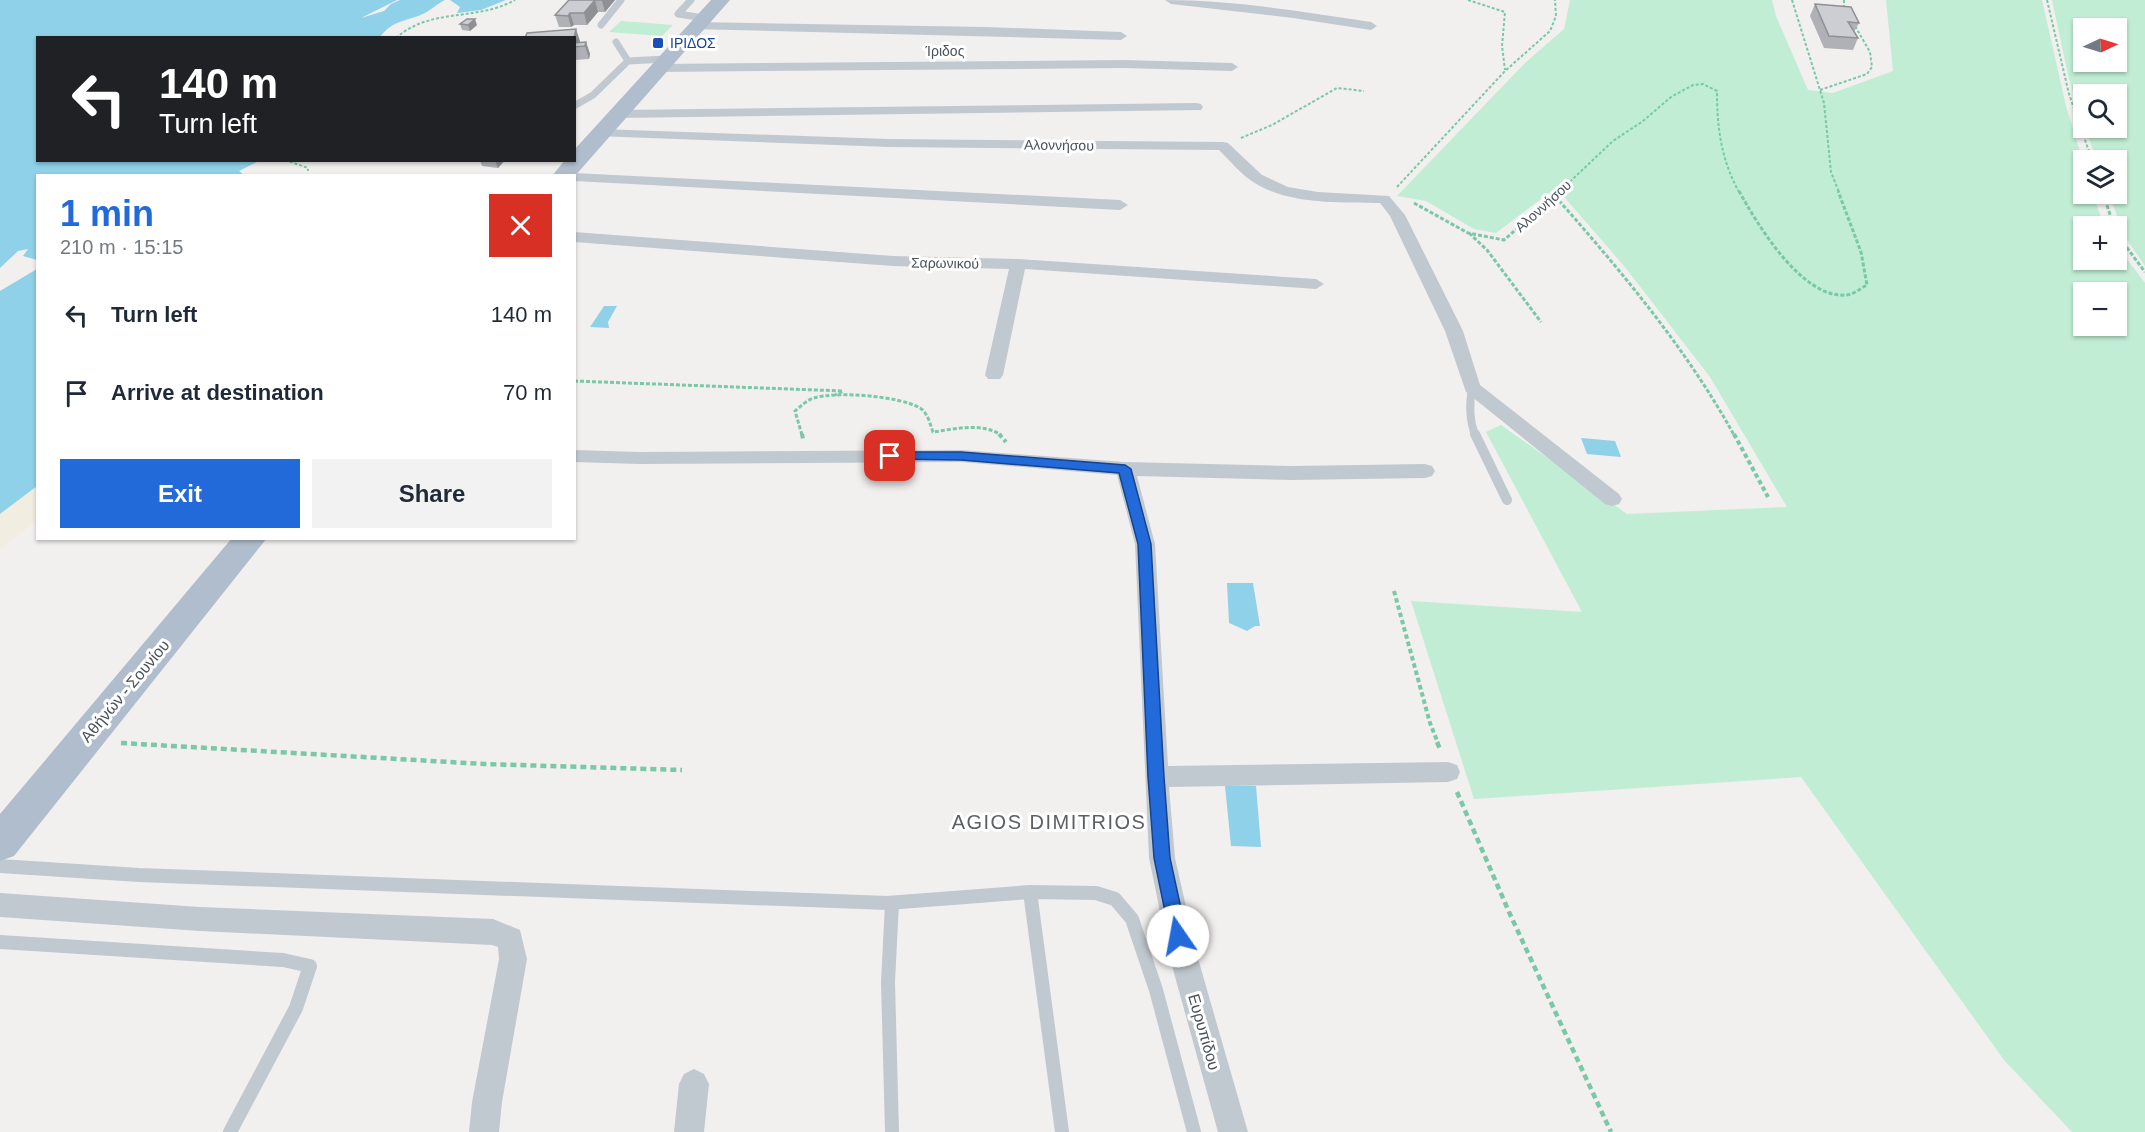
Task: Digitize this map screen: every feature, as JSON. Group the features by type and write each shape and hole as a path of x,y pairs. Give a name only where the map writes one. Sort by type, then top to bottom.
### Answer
{"main road":[{"path":"576,161 721,0"},
{"path":"565,174 575,162"},
{"name":"Αθήνών - Σουνίου","path":"0,843 249,540"}],"street":[{"path":"1171,0 1293,14 1371,26"},
{"path":"700,22 1121,36"},
{"name":"Ίριδος","path":"662,63 1111,64 1232,67"},
{"path":"616,114 1196,107"},
{"name":"Αλοννήσου","path":"600,133 889,142 1223,146"},
{"path":"1223,146 1258,178 1278,188 1296,192 1384,199 1397,215 1454,331 1472,388 1612,499"},
{"path":"576,177 1120,205"},
{"name":"Σαρωνικού","path":"576,237 893,261 1018,264 1316,284"},
{"path":"994,375 1018,264"},
{"path":"576,456 640,459 952,456 1125,469 1291,473 1425,471"},
{"name":"Ευρυπίδου","path":"1125,469 1145,544 1162,858 1180,944 1233,1132"},
{"path":"1156,777 1448,772"},
{"path":"0,905 200,919 493,932 510,939 513,959 487,1102 484,1132"},
{"path":"689,1132 694,1084"}],"lane":[{"path":"601,25 621,0"},
{"path":"691,0 678,14 700,22"},
{"path":"616,42 621,54 628,61 662,63"},
{"path":"576,105 593,95 628,61"},
{"path":"1472,388 1467,400 1469,420 1507,500"},
{"path":"0,866 139,875 892,903 1030,892 1096,893 1115,898 1132,919 1156,990 1194,1132"},
{"path":"1030,892 1062,1132"},
{"path":"892,903 888,982 892,1132"},
{"path":"0,942 283,960 310,966 296,1008 230,1132"}],"path":[{"path":"399,36 416,23 435,16 474,14 515,0"},
{"path":"1468,0 1505,12 1502,46 1505,71"},
{"path":"1384,199 1405,180 1505,71 1550,31 1556,16 1556,0"},
{"name":"Αλοννήσου","path":"1384,199 1414,203 1468,233 1504,240 1613,141 1643,121 1671,97 1693,85 1711,86 1717,91 1718,130 1725,162 1737,191 1763,234 1800,274 1816,286 1831,293 1846,296 1859,293 1867,285 1861,252 1831,172 1824,104 1792,0"},
{"path":"1844,0 1844,12"},
{"path":"2047,0 2069,94 2089,150"},
{"path":"1820,90 1868,74 1872,67 1870,52 1851,21"},
{"path":"1223,146 1272,125 1337,88 1364,91"},
{"path":"291,162 308,168 308,171"},
{"path":"1555,196 1606,254 1676,345 1723,416 1768,497"},
{"path":"1468,233 1486,250 1541,322"},
{"path":"2127,247 2145,272"},
{"path":"576,381 843,391 834,395"},
{"path":"804,458 803,441 795,411 803,403 815,397 834,395 908,403 922,409 929,418 933,432 995,429 1003,435 1008,446 1010,460"},
{"path":"1394,591 1430,723 1448,772 1509,912 1611,1132"},
{"path":"84,741 484,764 682,770"}],"green space":[{"path":"1570,0 1772,0 1776,16 1808,90 1833,93 1893,71 1886,0 2042,0 2073,129 2073,138 2076,138 2080,150 2073,150 2073,204 2096,204 2101,216 2073,216 2073,270 2127,270 2127,259 2145,283 2145,1132 2072,1132 2004,1060 1801,777 1474,799 1411,601 1582,612 1486,432 1501,425 1627,514 1787,507 1710,377 1625,267 1565,198 1549,193 1496,233 1474,229 1426,201 1397,196 1525,63 1564,29"},
{"path":"2052,0 2145,0 2145,266 2127,240 2127,216 2117,216 2113,204 2127,204 2127,150 2093,150 2089,138 2127,138 2127,84 2073,84 2073,92"},
{"path":"621,21 673,25 662,36 609,32"}],"sand":[{"path":"36,483 36,521 0,549 0,512"}],"water":[{"path":"0,0 397,0 361,18 384,11 391,4 400,0 445,0 425,13 395,24 381,36 36,36 36,162 257,162 239,171 243,174 36,174 36,260 23,256 28,249 18,251 0,268"},
{"path":"450,0 506,0 481,10 457,13 460,7"},
{"path":"36,270 36,487 0,514 0,291"},
{"path":"604,306 617,306 608,322 609,328 590,327"},
{"path":"1581,438 1615,441 1621,457 1587,454"},
{"path":"1227,583 1253,583 1260,626 1247,631 1229,623"},
{"path":"1225,786 1256,786 1261,847 1231,846"}],"building":[{"path":"569,0 595,0 584,13 570,13 568,16 555,15"},
{"path":"1815,4 1851,7 1859,23 1848,22 1858,38 1829,36"},
{"path":"467,19 475,19 468,25 460,24"},
{"path":"576,29 574,36 526,36 527,33"},
{"path":"586,42 585,46 576,47 576,43"}],"place":[{"name":"ΙΡΙΔΟΣ","path":"658,43"}],"district":[{"name":"AGIOS DIMITRIOS","path":"1049,822"}],"route":[{"path":"890,456 961,456 1125,469 1145,544 1162,858 1178,936"}]}
